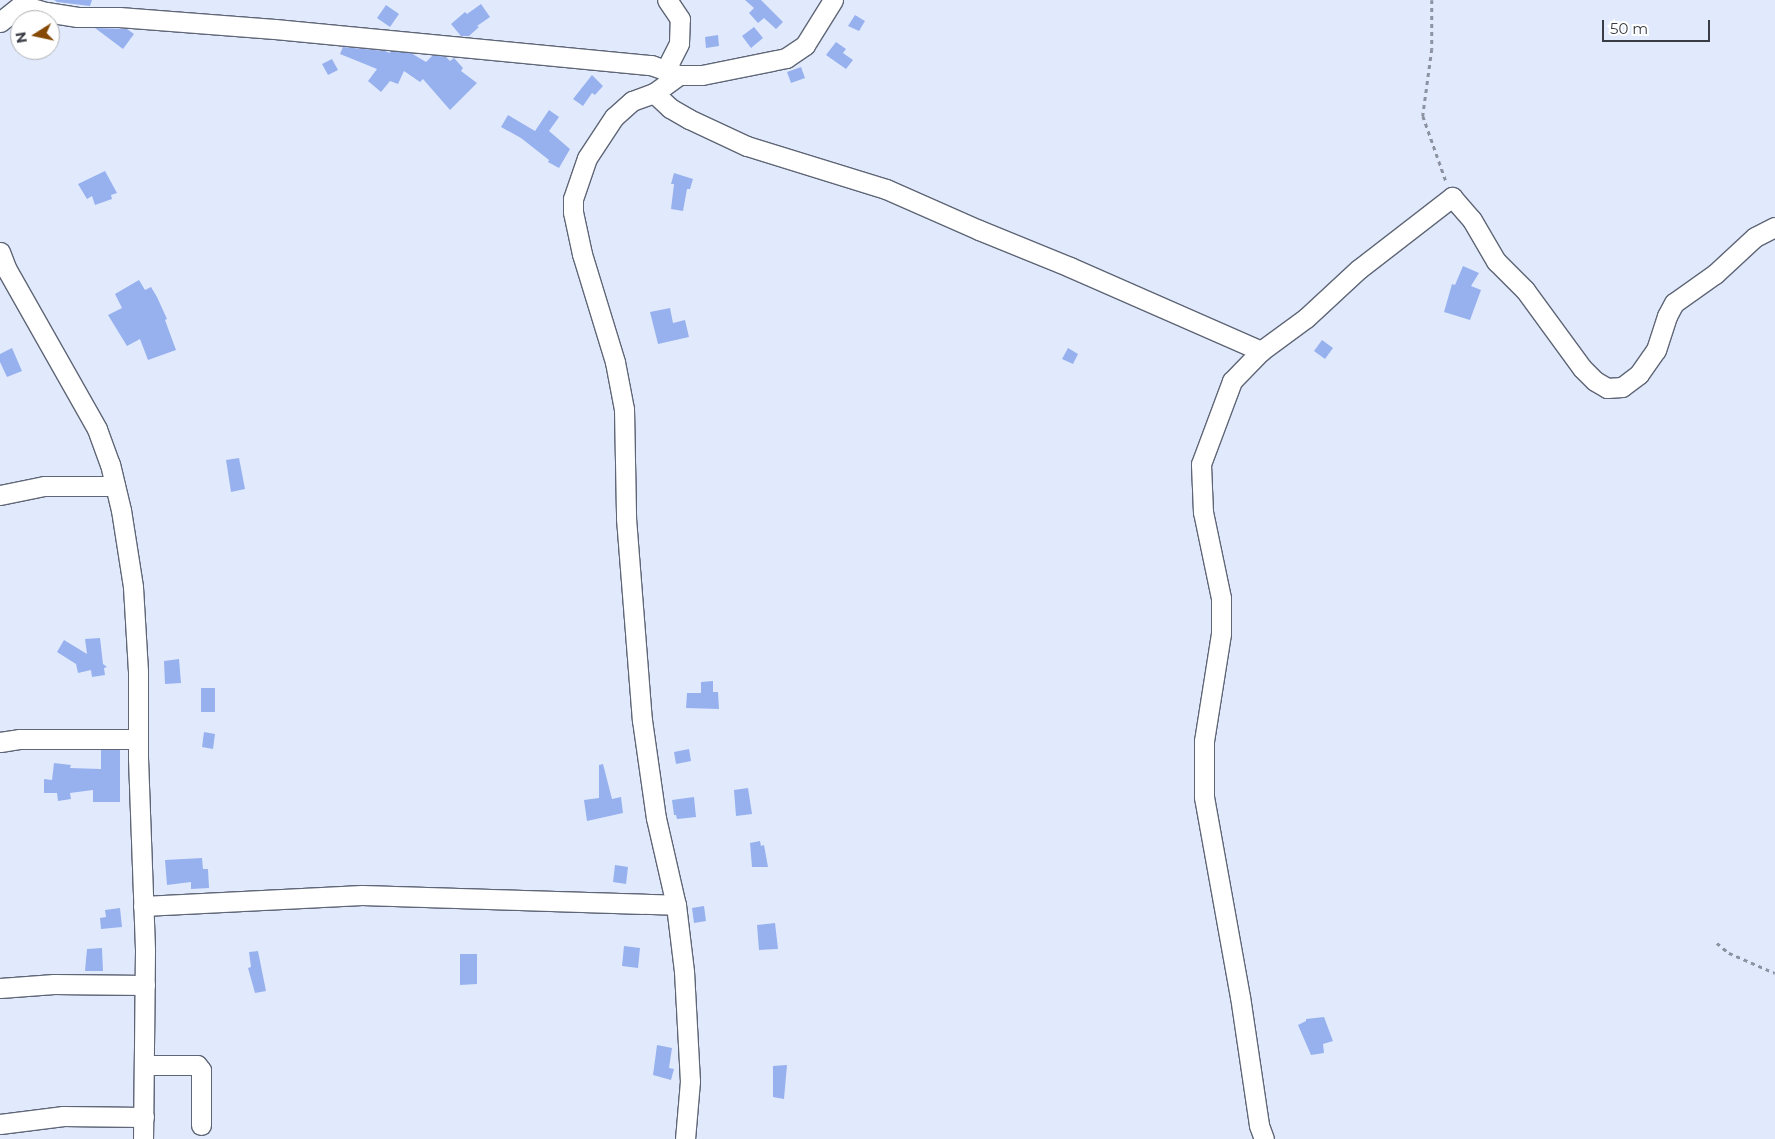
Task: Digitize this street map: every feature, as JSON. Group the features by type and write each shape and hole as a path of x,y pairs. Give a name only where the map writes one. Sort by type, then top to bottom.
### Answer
{"street":[{"path":"667,0 680,19 679,43 672,73 654,93 632,101 614,117 587,158 573,199 573,212 582,254 614,362 624,409 626,518 642,720 656,818 676,905 684,971 690,1081 685,1139"},
{"path":"0,22 23,3 46,12 78,17 119,17 275,29 651,65 672,73 702,75 786,58 805,45 833,0"},
{"path":"654,93 670,108 689,119 747,146 886,189 979,230 1070,266 1261,351"},
{"path":"1264,1139 1260,1125 1240,997 1204,797 1204,741 1221,634 1221,598 1203,512 1201,464 1232,381 1261,351 1306,318 1359,269 1452,197 1472,220 1496,261 1525,290 1582,368 1595,382 1607,388 1622,387 1638,374 1656,350 1667,316 1674,303 1715,274 1755,237 1775,227"},
{"path":"0,252 6,268 97,429 121,510 133,587 138,672 145,985 143,1139"},
{"path":"0,495 44,486 115,486"},
{"path":"0,742 19,740 138,739"},
{"path":"143,906 362,895 676,905"},
{"path":"0,988 54,984 145,985"},
{"path":"144,1065 197,1065 201,1070 201,1125"},
{"path":"0,1124 63,1116 144,1117"}],"path":[{"path":"1432,0 1432,49 1424,116 1452,197"},
{"path":"1717,943 1729,953 1775,973"}],"building":[{"path":"54,0 92,0 90,6"},
{"path":"745,0 761,0 783,22 776,29 764,18 758,23 749,13 754,8"},
{"path":"481,4 490,17 477,26 479,27 469,36 461,36 451,24 465,12 467,14"},
{"path":"386,5 399,14 390,27 377,18"},
{"path":"855,15 865,21 859,31 848,26"},
{"path":"754,27 763,38 751,48 742,36"},
{"path":"95,28 127,29 134,34 123,49"},
{"path":"718,35 719,46 706,48 705,37"},
{"path":"836,42 846,49 843,53 853,60 846,69 826,55"},
{"path":"343,47 390,53 391,51 411,53 426,62 433,55 446,57 450,61 454,58 463,68 461,71 477,83 450,110 423,79 420,82 404,71 398,84 390,81 381,92 368,81 377,69 340,54"},
{"path":"332,59 338,70 328,75 322,64"},
{"path":"801,67 805,78 791,83 787,72"},
{"path":"592,75 603,86 595,95 592,93 583,106 573,99"},
{"path":"549,110 559,117 549,131 570,149 559,168 548,162 549,160 521,138 501,127 508,115 535,131"},
{"path":"105,171 117,193 111,195 112,199 95,205 92,196 87,199 78,184"},
{"path":"674,173 693,179 690,189 687,189 683,211 671,209 674,184 671,184"},
{"path":"1463,266 1479,273 1471,286 1481,290 1470,320 1444,312 1452,284 1455,285"},
{"path":"139,280 145,290 151,287 157,297 167,319 165,320 176,350 148,360 140,339 127,346 108,315 122,308 115,294"},
{"path":"670,308 673,323 685,320 689,337 658,344 650,312"},
{"path":"1322,340 1333,348 1325,359 1314,351"},
{"path":"12,348 22,371 7,377 0,362 0,354"},
{"path":"1068,348 1078,354 1073,364 1062,359"},
{"path":"239,458 245,489 231,492 226,460"},
{"path":"100,638 103,664 107,667 104,668 105,675 92,677 91,670 78,673 76,664 57,652 64,640 87,654 85,639"},
{"path":"179,659 181,683 165,684 164,661"},
{"path":"713,681 713,692 718,692 719,709 686,708 687,693 701,693 701,682"},
{"path":"201,688 215,688 215,712 201,712"},
{"path":"204,732 215,734 213,749 202,747"},
{"path":"689,749 691,761 676,764 674,752"},
{"path":"101,750 120,750 120,802 93,802 93,790 70,793 71,799 58,801 57,793 44,793 44,779 52,780 54,763 71,765 70,768 101,769"},
{"path":"603,764 612,799 621,797 623,813 587,821 584,800 599,798 599,765"},
{"path":"748,788 752,814 736,816 734,790"},
{"path":"694,797 696,817 677,819 676,815 674,815 672,800"},
{"path":"760,841 761,846 764,845 768,867 752,867 750,843"},
{"path":"202,858 203,869 208,869 209,888 191,889 191,882 167,885 165,860"},
{"path":"615,865 628,867 626,884 613,882"},
{"path":"704,906 706,921 694,923 692,908"},
{"path":"120,908 122,927 101,929 100,918 106,917 105,910"},
{"path":"775,923 778,949 759,950 757,925"},
{"path":"624,946 640,948 638,968 622,966"},
{"path":"102,948 103,971 85,971 87,949"},
{"path":"258,951 266,991 255,993 248,968 251,967 249,952"},
{"path":"460,954 477,954 477,984 460,985"},
{"path":"1324,1017 1333,1041 1323,1044 1324,1053 1311,1055 1298,1025 1306,1021 1306,1019"},
{"path":"657,1045 672,1048 669,1068 674,1069 671,1080 653,1075"},
{"path":"787,1065 784,1099 773,1097 773,1066"}]}
